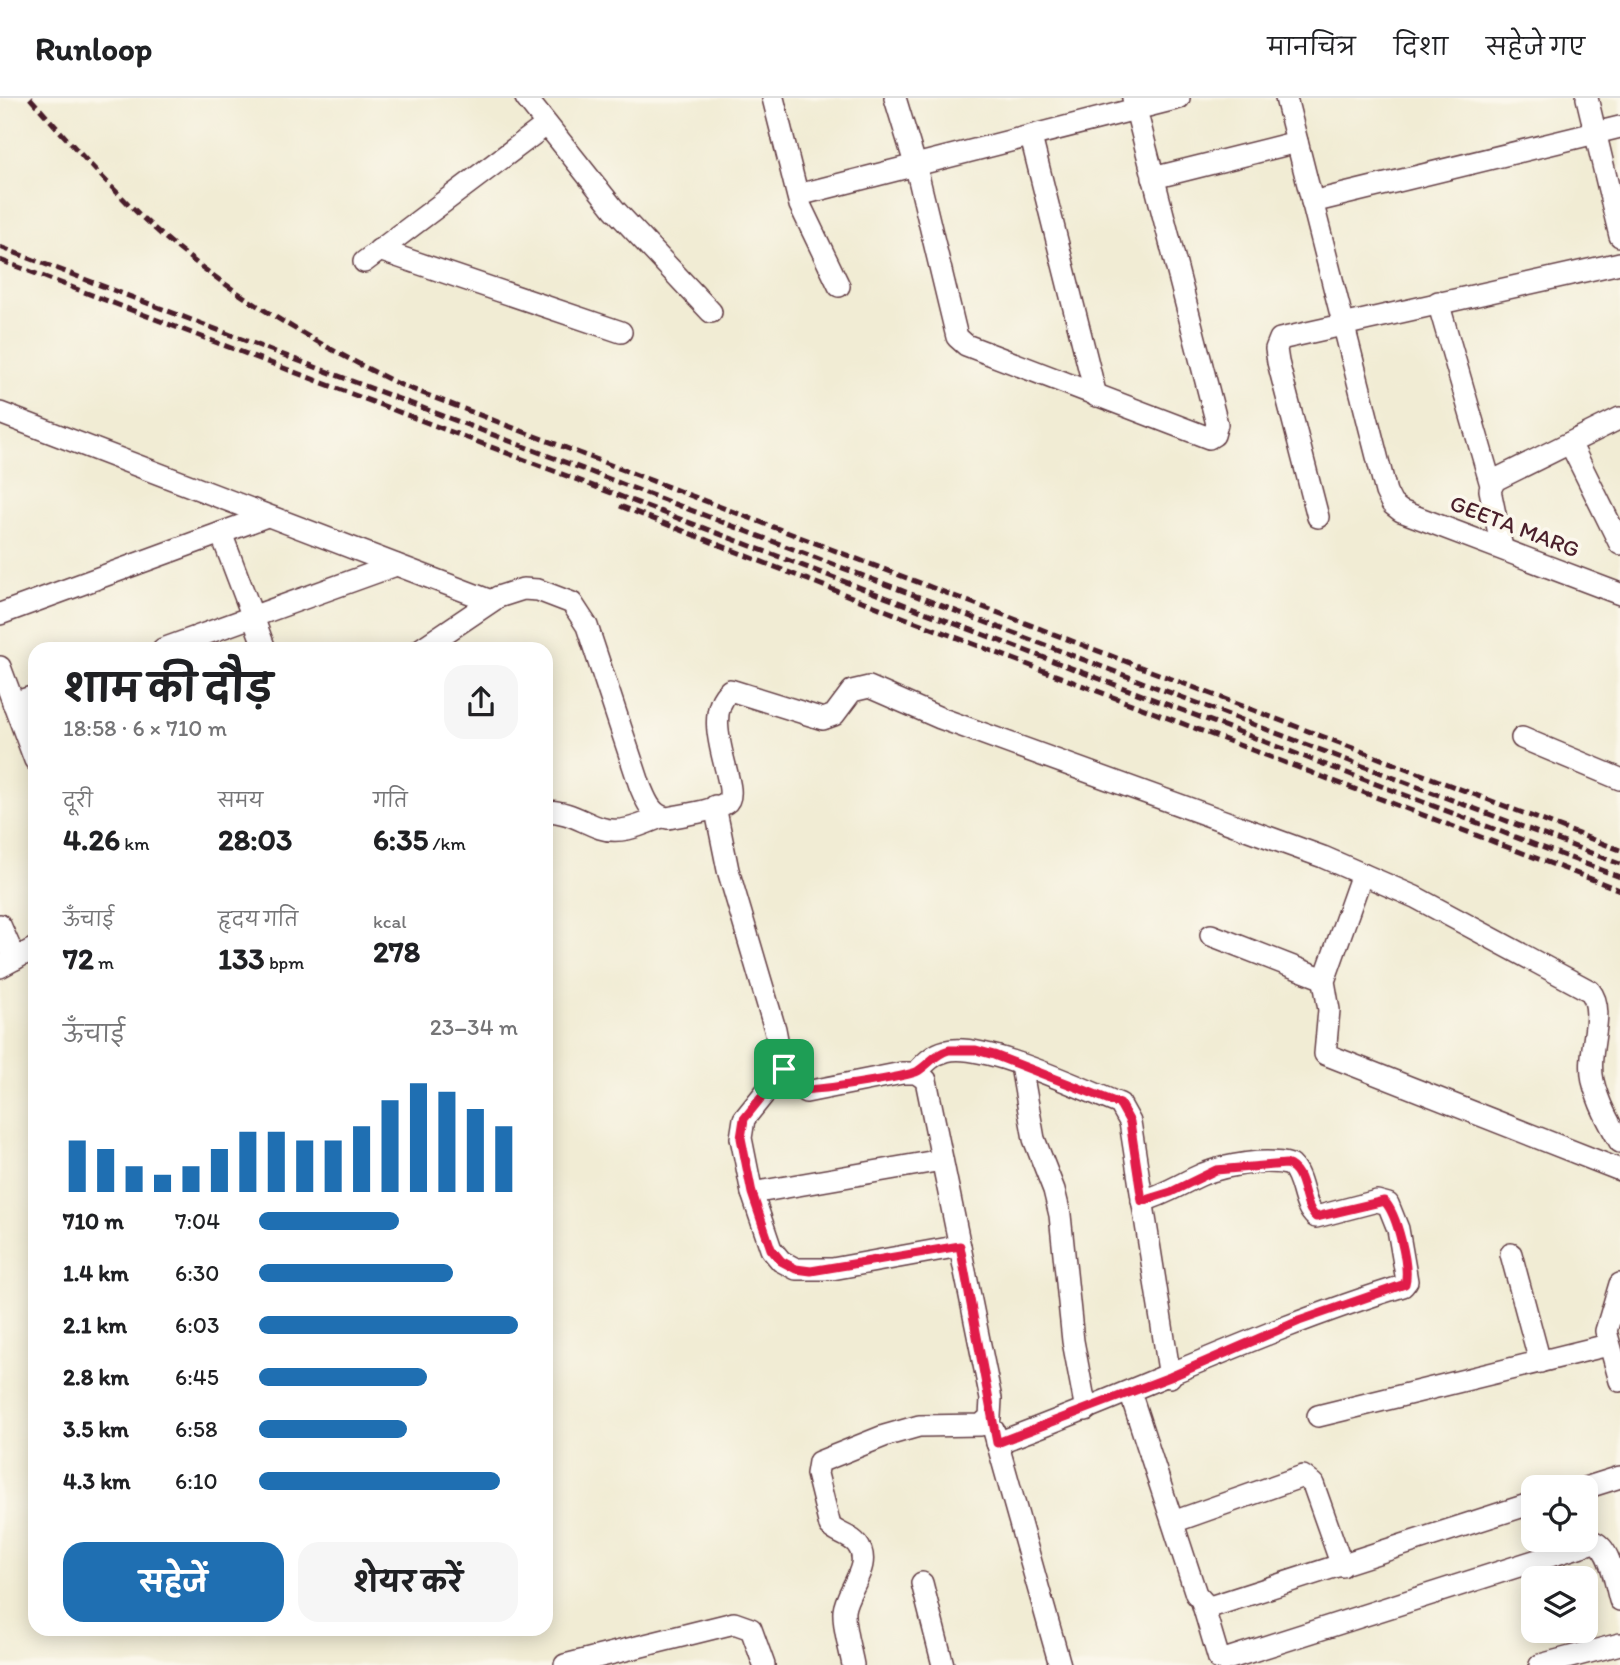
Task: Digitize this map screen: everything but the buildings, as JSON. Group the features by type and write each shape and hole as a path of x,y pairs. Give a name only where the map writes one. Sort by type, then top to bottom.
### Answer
{"street":[{"path":"526,98 614,209 711,312"},
{"path":"773,98 805,217 839,286"},
{"path":"895,98 916,167 957,337 966,345 1209,438 1216,430 1134,104"},
{"path":"798,195 1031,137 1134,104 1180,98"},
{"path":"1286,98 1343,323"},
{"path":"1587,98 1620,236"},
{"path":"546,125 372,256 621,332"},
{"path":"1312,202 1620,127"},
{"path":"1031,137 1096,396"},
{"path":"1153,178 1297,142"},
{"path":"1318,517 1276,349 1280,339 1285,335 1620,263"},
{"path":"1438,302 1491,485 1502,548"},
{"name":"GEETA MARG","path":"1343,323 1386,492 1392,504 1401,510 1620,594"},
{"path":"0,413 491,601"},
{"path":"1491,485 1514,468 1620,418"},
{"path":"1570,443 1620,544"},
{"path":"0,614 267,516"},
{"path":"221,533 262,642"},
{"path":"183,642 397,565"},
{"path":"431,642 510,591 538,590 560,597 579,608 640,786 649,806 661,817"},
{"path":"0,667 28,742"},
{"path":"553,812 568,814 614,830 632,829 661,817 668,818 727,803 732,794 716,731 720,704 730,690 823,719 834,715 852,691 869,687 940,718 1195,809 1362,874 1435,907 1590,991 1597,1000 1598,1013 1590,1051 1593,1080 1604,1114 1620,1142"},
{"path":"13,704 28,699"},
{"path":"1522,738 1620,779"},
{"path":"715,806 728,870 784,1069 793,1084 806,1092 916,1073 936,1054 949,1050 976,1050 1120,1104 1130,1122 1170,1377"},
{"path":"1362,874 1324,979 1329,1010 1325,1054 1620,1170"},
{"path":"0,925 7,963 28,952"},
{"path":"1211,935 1324,979"},
{"path":"1021,1066 1034,1139 1054,1190 1059,1214 1073,1341 1086,1410"},
{"path":"784,1069 767,1094 753,1107 742,1127 741,1138 752,1193 771,1249 781,1261 796,1269 832,1269 960,1246"},
{"path":"916,1073 926,1080 991,1399 990,1417 1060,1665"},
{"path":"752,1193 942,1160"},
{"path":"997,1443 1170,1377 1299,1321 1403,1286 1407,1276 1398,1229 1388,1203 1377,1201 1316,1217 1309,1209 1297,1171 1291,1165 1251,1165 1216,1170 1171,1192 1142,1201"},
{"path":"1511,1254 1540,1362"},
{"path":"1620,1284 1615,1313 1606,1331 1620,1381"},
{"path":"1318,1416 1608,1345"},
{"path":"1130,1392 1196,1594 1202,1602 1212,1646 1219,1659 1224,1660 1594,1542 1601,1545 1605,1553 1620,1600"},
{"path":"853,1665 844,1608 859,1576 860,1551 856,1544 830,1526 817,1474 819,1462 884,1436 919,1426 981,1425 990,1417"},
{"path":"1173,1522 1303,1476 1313,1484 1342,1566"},
{"path":"1598,1484 1620,1477"},
{"path":"1202,1602 1213,1606 1521,1507"},
{"path":"922,1583 943,1665"},
{"path":"565,1665 734,1623 751,1629 764,1665"},
{"path":"1540,1665 1620,1644"}],"railway":[{"path":"30,98 128,204 202,267 233,290 299,331 401,385 1620,850"},
{"path":"0,247 1620,864"},
{"path":"0,260 1620,877"},
{"path":"620,506 900,616 1620,890"}],"route":[{"path":"949,1050 976,1050 994,1055 1120,1104 1130,1122 1142,1201 1171,1192 1200,1175 1216,1170 1286,1164 1297,1171 1309,1209 1316,1217 1377,1201 1388,1203 1398,1229 1407,1281 1403,1286 1299,1321 1170,1377 997,1443 990,1417 991,1399 960,1246 811,1271 796,1269 781,1261 771,1249 752,1193 741,1138 744,1119 767,1094 784,1069 793,1084 806,1092 902,1073 916,1073 936,1054 949,1050"}]}
